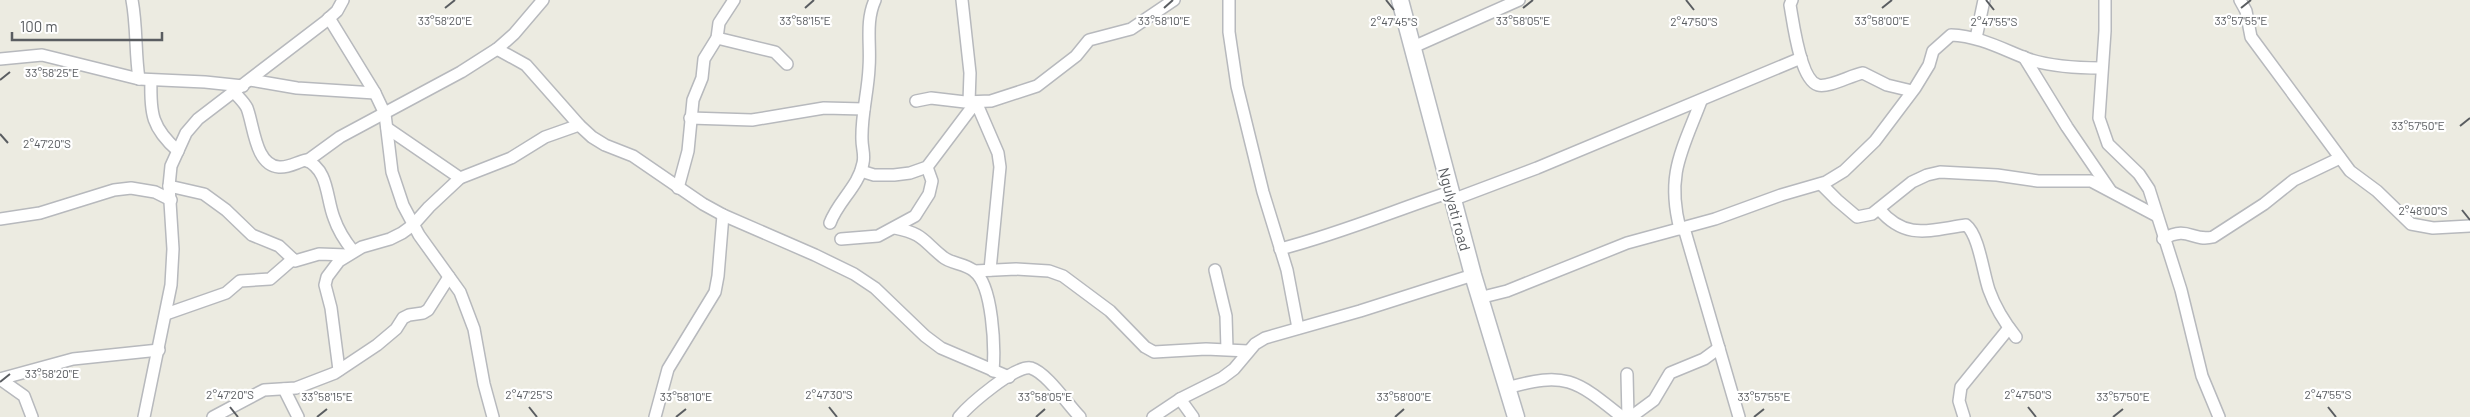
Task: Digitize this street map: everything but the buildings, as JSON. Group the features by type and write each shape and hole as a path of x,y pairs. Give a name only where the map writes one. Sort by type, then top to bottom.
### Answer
{"main road":[{"name":"Ngulyati road","path":"1400,0 1451,196 1516,417"}],"street":[{"path":"132,0 135,52 139,80"},
{"path":"144,417 166,314 173,266 169,186 171,166 186,133 198,119 329,18 344,0"},
{"path":"307,161 340,137 497,49 514,34 543,0"},
{"path":"678,188 688,151 690,118 702,78 704,59 717,38 719,23 734,0"},
{"path":"830,223 834,213 861,171 864,158 862,140 870,66 869,29 875,0"},
{"path":"962,0 973,102 998,153 1000,167 990,270"},
{"path":"916,101 931,98 973,102 1003,98 1037,86 1076,56 1089,40 1131,29 1174,0"},
{"path":"1230,0 1229,32 1237,86 1263,192 1287,270 1298,328"},
{"path":"1411,48 1519,0"},
{"path":"1792,0 1790,5 1801,58 1808,74 1818,85 1863,74 1887,85 1912,91"},
{"path":"1976,38 1984,0"},
{"path":"2105,0 2105,31 2099,118 2102,131 2108,144 2139,174 2149,189 2181,290 2202,376 2219,417"},
{"path":"2240,0 2246,6 2251,36 2350,171 2376,191 2411,224 2433,228 2470,226"},
{"path":"329,18 375,93 384,114 392,172 403,205 413,225 460,292 474,329 484,384 493,417"},
{"path":"1480,298 1508,291 1627,243 1715,219 1781,195 1821,184 1844,171 1875,141 1929,65 1933,50 1942,40 1951,35 1976,38 2024,57 2070,68 2102,68"},
{"path":"717,38 775,52 787,64"},
{"path":"497,49 526,65 592,137 605,145 633,156 678,188 723,214 815,254 854,274 875,288 924,336 942,348 993,371 1009,376"},
{"path":"0,59 42,55 139,80 205,82 243,86 375,93"},
{"path":"2024,57 2067,127 2112,193"},
{"path":"1280,249 1333,235 1400,208 1451,196 1537,168 1801,58"},
{"path":"151,80 151,99 157,129 178,152"},
{"path":"243,86 246,108 254,135 266,161 277,167 286,167 302,160 307,161 322,176 334,218 350,253"},
{"path":"1701,101 1677,162 1674,181 1676,213 1739,417"},
{"path":"861,171 874,175 894,175 910,173 927,167 973,102"},
{"path":"690,118 752,120 824,108 864,109"},
{"path":"169,186 204,194 226,210 252,235 279,246 293,259 300,261 319,254 350,253 390,239 413,225 429,206 460,178 511,158 545,137 579,125"},
{"path":"387,128 460,178"},
{"path":"2164,239 2180,232 2203,239 2213,237 2264,204 2294,180 2340,158"},
{"path":"841,239 878,236 915,216 929,194 932,180 927,167"},
{"path":"1821,184 1836,200 1857,217 1863,217 1879,209 1912,182 1927,175 1940,172 1997,175 2038,181 2091,180 2157,216"},
{"path":"0,219 40,213 114,190 131,188 155,192 171,200"},
{"path":"1879,209 1894,223 1904,229 1922,232 1966,224 1970,227 1975,237 1990,292 2013,333 1961,388 1959,401 1964,417"},
{"path":"655,417 668,370 715,292 723,214"},
{"path":"895,228 920,234 944,258 975,272 1016,269 1049,271 1063,276 1110,311 1145,347 1154,352 1227,349 1248,351"},
{"path":"339,370 332,308 325,285 332,270 350,253"},
{"path":"166,314 226,293 240,281 270,279 293,259"},
{"path":"1215,270 1226,316 1227,349"},
{"path":"975,272 985,290 989,307 994,354 993,371"},
{"path":"1153,417 1180,399 1234,370 1248,351 1265,338 1360,311 1473,275"},
{"path":"213,417 264,390 296,388 339,370 377,345 396,329 403,318 428,310 449,277"},
{"path":"1629,417 1654,400 1670,373 1704,359 1719,348"},
{"path":"0,379 73,359 158,350"},
{"path":"959,417 1009,376 1026,368 1032,368 1053,386 1080,417"},
{"path":"1627,374 1629,417"},
{"path":"0,379 24,396 32,417"},
{"path":"1507,388 1545,379 1559,379 1583,386 1622,417"},
{"path":"284,389 298,417"},
{"path":"1180,399 1193,417"}]}
